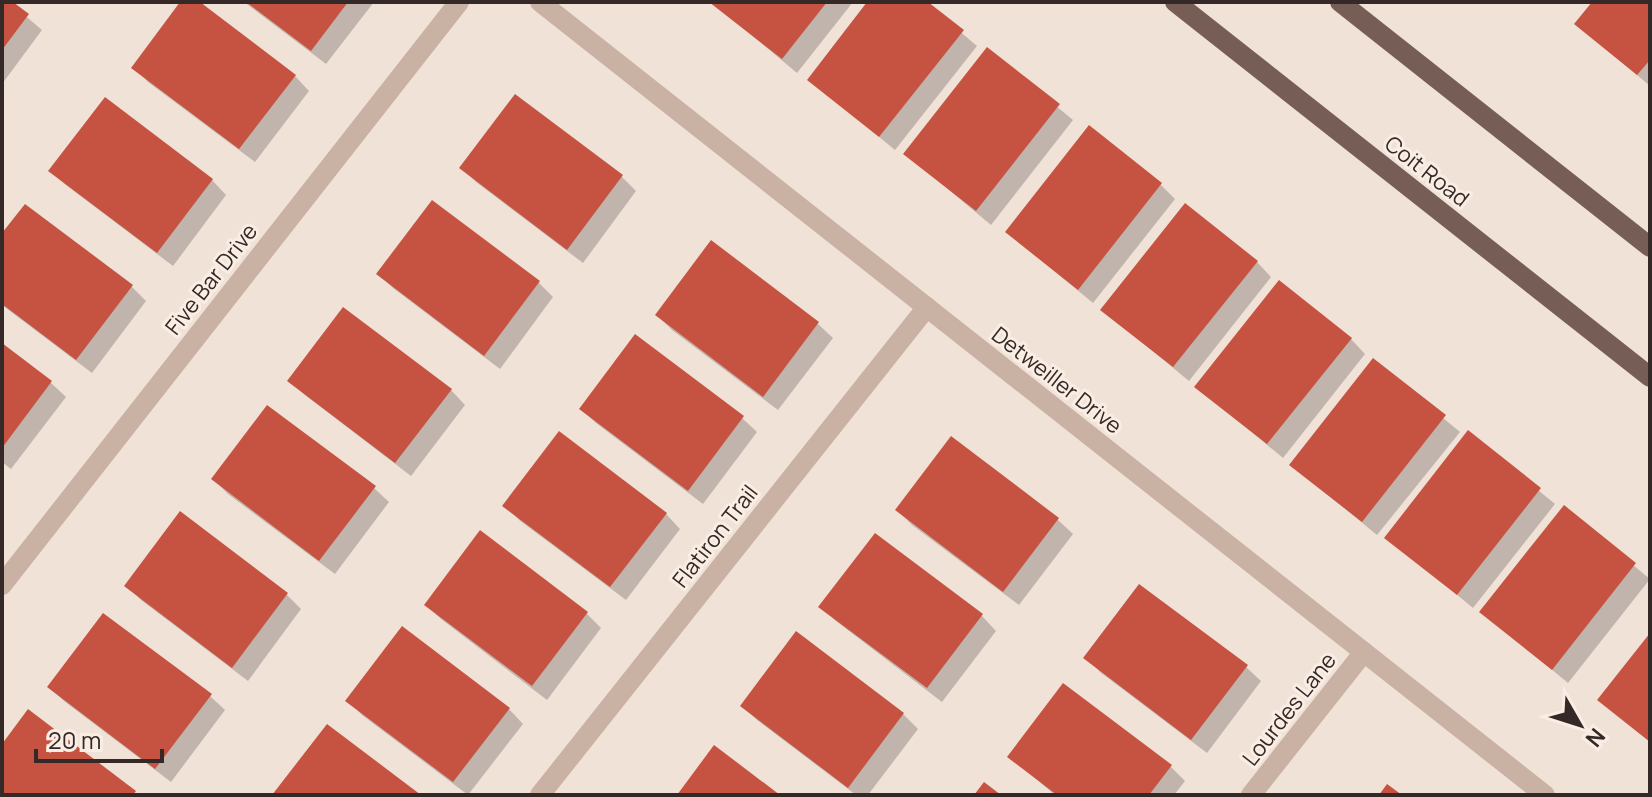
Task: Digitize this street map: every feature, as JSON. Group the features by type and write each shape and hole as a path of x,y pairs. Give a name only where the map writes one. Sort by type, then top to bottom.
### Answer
{"main road":[{"name":"Coit Road","path":"1175,2 1650,377"},
{"path":"1340,2 1650,247"}],"street":[{"name":"Five Bar Drive","path":"2,585 459,2"},
{"name":"Detweiller Drive","path":"540,2 1545,795"},
{"name":"Flatiron Trail","path":"540,795 927,307"},
{"name":"Lourdes Lane","path":"1251,795 1364,652"}],"building":[{"path":"2,2 13,2 29,14 2,50"},
{"path":"180,2 200,2 296,75 239,149 131,68"},
{"path":"246,2 348,2 311,51"},
{"path":"709,2 827,2 782,59"},
{"path":"867,2 928,2 964,30 879,137 807,80"},
{"path":"1592,2 1650,2 1650,60 1637,75 1574,24"},
{"path":"987,47 1060,104 976,211 903,154"},
{"path":"515,94 623,175 567,250 459,168"},
{"path":"105,97 213,179 157,253 48,171"},
{"path":"1089,125 1162,183 1078,290 1005,232"},
{"path":"432,200 540,281 484,356 376,274"},
{"path":"1185,203 1258,261 1173,367 1100,310"},
{"path":"25,204 133,285 76,360 2,304 2,233"},
{"path":"711,240 819,322 763,397 655,315"},
{"path":"1279,280 1352,338 1267,444 1194,387"},
{"path":"343,307 452,389 395,463 287,381"},
{"path":"635,334 744,416 688,491 579,409"},
{"path":"2,343 52,381 2,448"},
{"path":"1373,358 1446,415 1362,522 1289,465"},
{"path":"267,405 376,486 319,561 211,479"},
{"path":"1468,430 1541,488 1457,595 1384,538"},
{"path":"559,431 667,513 610,587 502,506"},
{"path":"951,436 1059,518 1003,592 895,510"},
{"path":"1564,505 1636,563 1552,670 1479,612"},
{"path":"180,511 288,593 232,668 124,586"},
{"path":"480,530 588,612 532,686 424,605"},
{"path":"875,533 983,614 927,688 818,607"},
{"path":"1139,584 1248,665 1191,740 1083,658"},
{"path":"103,613 212,694 155,769 47,687"},
{"path":"402,626 510,708 453,782 345,701"},
{"path":"796,631 904,713 848,788 740,706"},
{"path":"1650,633 1650,742 1597,700"},
{"path":"1063,683 1172,765 1149,795 1057,795 1007,757"},
{"path":"28,709 136,791 133,795 2,795 2,744"},
{"path":"327,724 421,795 272,795"},
{"path":"714,745 780,795 677,795"},
{"path":"984,782 1001,795 974,795"},
{"path":"1387,784 1402,795 1379,795"}]}
